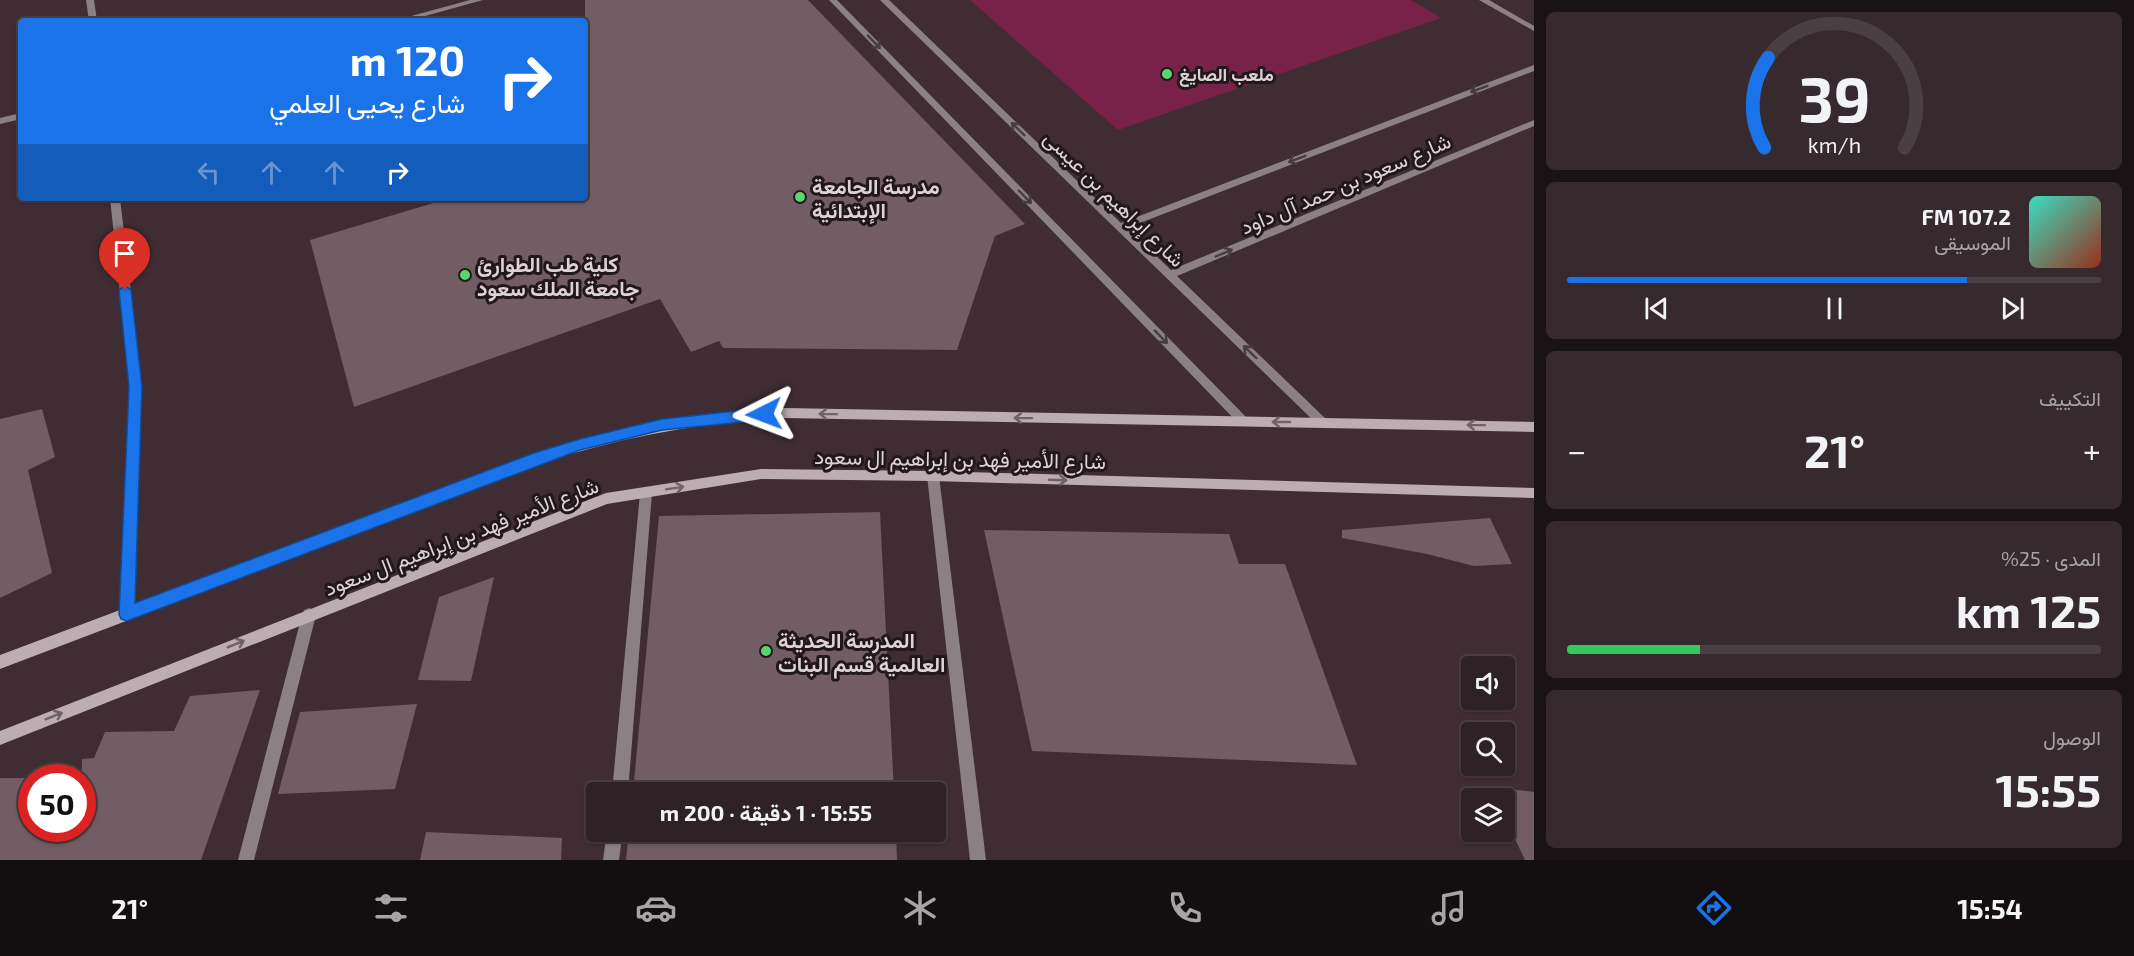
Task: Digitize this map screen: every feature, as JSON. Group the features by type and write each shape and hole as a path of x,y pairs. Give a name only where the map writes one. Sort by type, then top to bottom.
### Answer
{"main road":[{"name":"شارع الأمير فهد بن إبراهيم ال سعود","path":"0,662 539,458 610,436 662,425 744,415 784,413 1534,427"},
{"name":"شارع الأمير فهد بن إبراهيم ال سعود","path":"0,738 606,499 761,474 933,476 1534,493"}],"street":[{"path":"90,0 93,18"},
{"path":"409,18 479,0"},
{"path":"833,0 1244,422"},
{"name":"شارع إبراهيم بن عيسى","path":"884,0 1322,422"},
{"path":"1483,0 1534,29"},
{"path":"1120,227 1534,68"},
{"path":"0,121 18,117"},
{"name":"شارع سعود بن حمد آل داود","path":"1170,275 1534,123"},
{"path":"115,201 136,387 127,614"},
{"path":"933,476 978,860"},
{"path":"621,782 646,493"},
{"path":"246,860 309,615"},
{"path":"611,860 613,842"}],"shaded area":[{"name":"ملعب الصايغ","path":"970,0 1411,0 1441,18 1118,130"}],"building":[{"name":"مدرسة الجامعة الإبتدائية","path":"585,0 808,0 1025,224 995,236 957,350 723,348 719,341 691,352 660,299 354,407 310,240 440,201 588,201 588,18 585,18"},
{"path":"42,409 55,457 28,470 52,573 0,598 0,419"},
{"name":"المدرسة الحديثة العالمية قسم البنات","path":"880,512 894,782 634,782 659,516"},
{"path":"1490,518 1512,564 1474,566 1427,554 1342,538 1342,530"},
{"path":"984,530 1229,534 1239,564 1285,564 1357,765 1032,751"},
{"path":"494,577 471,681 418,680 439,597"},
{"path":"260,690 201,860 0,860 0,778 18,778 18,842 96,842 96,764 82,764 82,759 94,758 105,732 174,731 190,696"},
{"path":"417,704 395,789 278,794 300,712"},
{"path":"1515,790 1534,792 1534,860 1525,860 1515,839"},
{"path":"426,832 562,838 561,860 420,860"},
{"path":"628,842 896,842 897,860 626,860"}],"place":[{"name":"ملعب الصايغ","path":"1167,74"},
{"name":"مدرسة الجامعة الإبتدائية","path":"800,197"},
{"name":"كلية طب الطوارئ جامعة الملك سعود","path":"465,275"},
{"name":"المدرسة الحديثة العالمية قسم البنات","path":"766,651"}],"route":[{"path":"125,290 136,387 127,614 580,444 662,425 764,414"}]}
